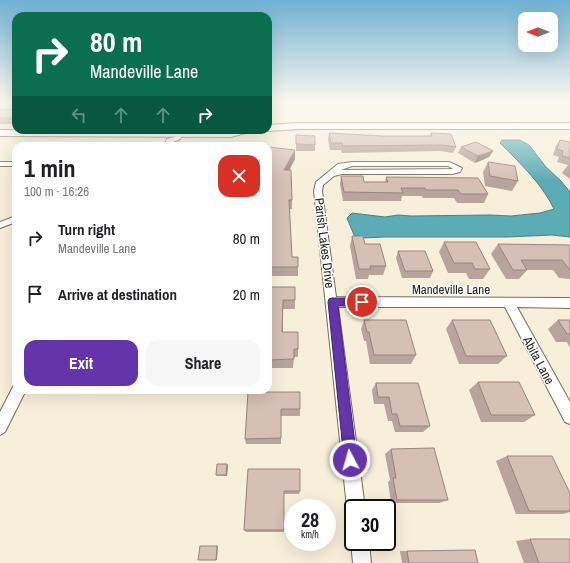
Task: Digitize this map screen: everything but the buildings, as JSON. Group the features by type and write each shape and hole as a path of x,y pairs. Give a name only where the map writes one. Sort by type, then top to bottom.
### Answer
{"street":[{"path":"0,134 179,136 231,134"},
{"path":"170,142 179,136"},
{"path":"179,136 181,142"},
{"path":"0,164 12,164"},
{"name":"Parish Lakes Drive","path":"331,174 342,172 452,172 458,168 449,164 352,164 341,166 325,178 319,184 318,191 355,499"},
{"path":"0,226 12,222"},
{"name":"Mandeville Lane","path":"332,302 570,303"},
{"name":"Abita Lane","path":"509,303 570,417"},
{"path":"0,427 17,394"},
{"path":"361,551 362,563"}],"water":[{"path":"502,140 520,140 529,145 546,167 570,192 570,237 552,235 507,237 362,238 354,235 347,218 352,213 385,217 398,215 511,216 540,213 554,209 537,182 500,143"}],"route":[{"path":"350,460 332,302 362,302"}]}
